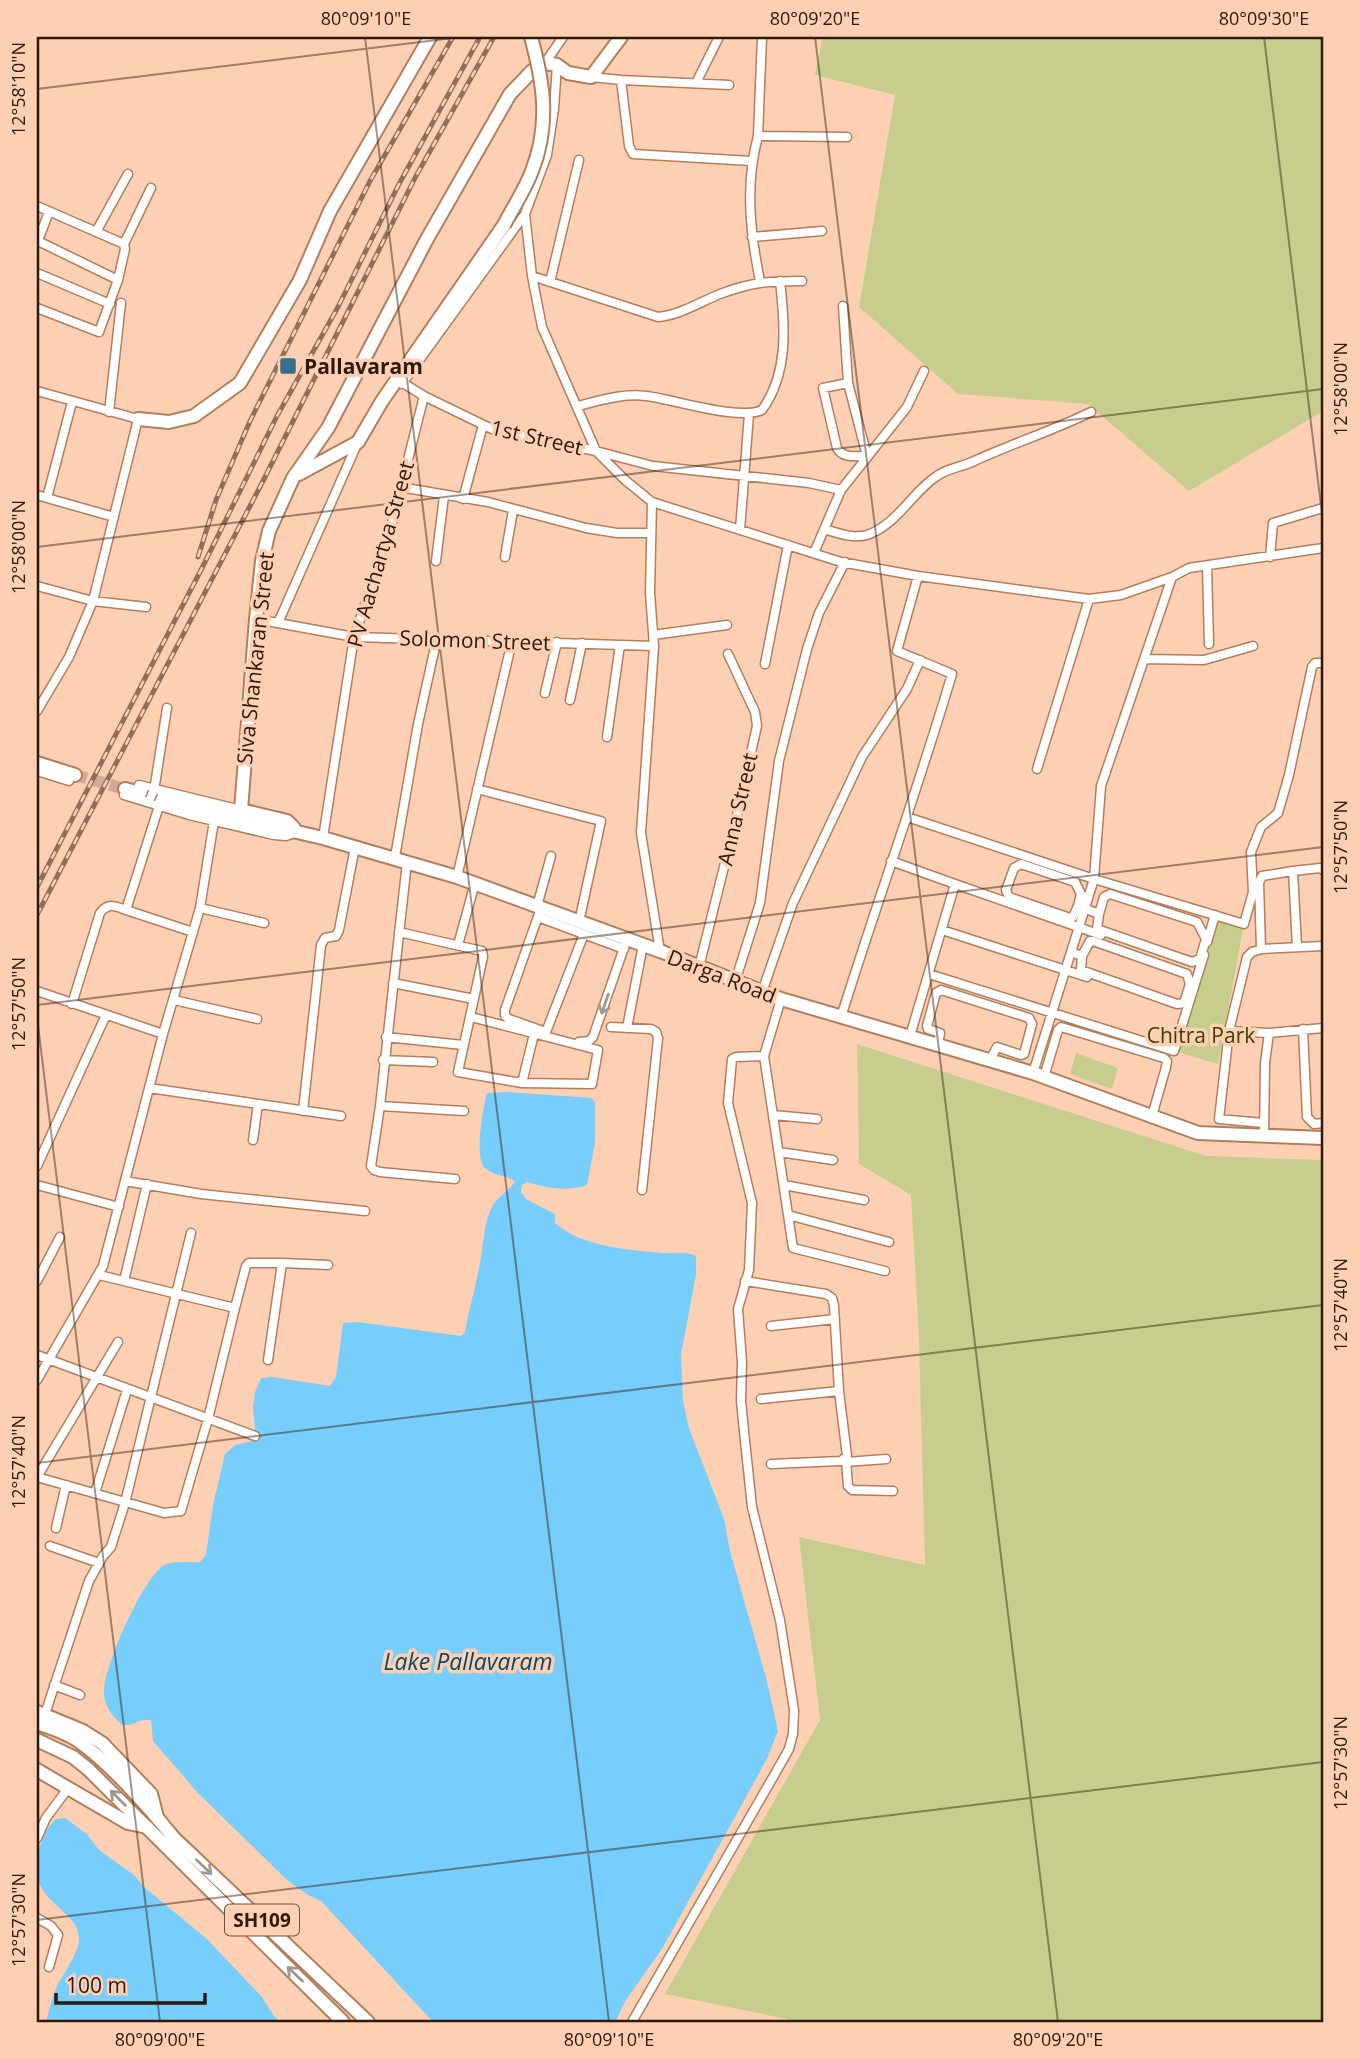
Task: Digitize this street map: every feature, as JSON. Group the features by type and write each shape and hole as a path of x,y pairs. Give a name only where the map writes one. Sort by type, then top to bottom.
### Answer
{"street":[{"path":"37,391 138,419 169,422 194,416 240,383 300,280 330,211 430,37"},
{"path":"278,623 358,442 389,392 504,225 531,173 542,130 544,93 531,37"},
{"path":"389,392 397,390 404,383 525,214 547,156 554,109 551,64 563,37"},
{"path":"592,77 621,37"},
{"path":"696,83 719,37"},
{"path":"760,281 750,222 751,161 758,136 762,37"},
{"path":"551,64 568,73 592,77 729,85"},
{"name":"Siva Shankaran Street","path":"241,810 256,619 262,561 269,531 293,478 328,428 427,239 510,94 526,76 551,64"},
{"path":"621,80 629,146 633,154 751,161"},
{"path":"758,136 847,137"},
{"path":"551,282 579,160"},
{"path":"96,232 128,174"},
{"path":"37,309 99,332 118,280 124,244 151,188"},
{"path":"37,206 124,244"},
{"path":"49,212 37,242 118,280"},
{"path":"525,214 532,276 542,327 596,451 652,502 845,562 918,576 1089,599 1121,595 1189,568 1323,548"},
{"path":"752,237 822,231"},
{"path":"37,273 110,304"},
{"path":"532,276 658,317 760,281 802,281"},
{"path":"577,406 621,396 645,396 749,414 762,410 768,401 783,357 780,281"},
{"path":"109,412 121,303"},
{"path":"843,306 848,383 867,456"},
{"path":"814,553 841,490 907,407 924,371"},
{"name":"1st Street","path":"404,383 424,396 494,430 653,466 809,483 841,490"},
{"path":"848,383 823,388 837,448 848,456 867,456"},
{"name":"PV Aachartya Street","path":"323,838 354,637 390,531 424,396"},
{"path":"47,498 72,402"},
{"path":"824,529 850,536 866,535 908,505 938,474 1055,429 1091,412"},
{"path":"740,530 749,414"},
{"path":"37,711 69,657 93,601 138,419"},
{"path":"463,499 483,425"},
{"path":"293,478 312,465 337,455 358,442"},
{"path":"400,487 617,533 651,533"},
{"path":"37,495 114,517"},
{"path":"436,561 444,496"},
{"path":"652,502 650,593 654,646 641,833 660,951"},
{"path":"1270,557 1273,523 1323,508"},
{"path":"505,557 513,510"},
{"path":"765,664 788,545"},
{"path":"735,982 760,903 779,761 807,649 819,613 845,562"},
{"path":"1207,566 1209,643"},
{"path":"841,1017 952,674 897,650 918,576"},
{"path":"1038,1075 1052,1013 1078,928 1081,907 1081,894 1075,882 1021,864 1013,868 1006,890 1009,897 1070,918 1081,907 1094,879 1101,786 1172,577"},
{"path":"37,586 93,601 145,607"},
{"path":"1037,769 1089,599"},
{"name":"Solomon Street","path":"256,619 354,637 654,646"},
{"path":"653,635 727,625"},
{"path":"437,638 418,724 401,860 400,932 371,1166 374,1170 455,1179"},
{"path":"457,877 512,641"},
{"path":"545,693 557,642"},
{"path":"570,700 582,643"},
{"path":"607,737 620,645"},
{"path":"1146,659 1204,660 1253,646"},
{"name":"Anna Street","path":"699,967 757,726 755,712 728,654"},
{"path":"762,992 793,903 862,757 907,689 920,660"},
{"path":"906,817 1094,879 1244,924 1254,892 1251,852 1261,827 1278,813 1312,667 1315,663 1323,663"},
{"path":"152,796 167,708"},
{"path":"37,757 62,765"},
{"path":"37,763 72,778"},
{"path":"37,771 72,778"},
{"path":"124,792 152,796 241,810 286,821 298,832 286,836 274,835 159,806 152,796 139,785"},
{"path":"477,789 601,821 582,928 546,1032"},
{"name":"Darga Road","path":"124,792 355,846 457,877 582,928 626,944 643,945 660,951 781,999 1038,1075 1198,1133 1263,1129 1323,1138"},
{"path":"126,909 159,806"},
{"path":"37,1380 103,1266 163,1034 200,908 214,821"},
{"path":"303,1111 321,945 325,938 336,936 339,930 355,846"},
{"path":"551,856 539,910 505,1010 506,1016 582,1043 589,1041 593,1037 626,944"},
{"path":"891,861 1078,928 1200,968"},
{"path":"1261,949 1259,883 1262,876 1320,868 1323,870"},
{"path":"1293,871 1297,947"},
{"path":"458,946 475,883"},
{"path":"910,1037 955,884"},
{"path":"1110,894 1197,922 1206,939 1200,959 1192,962 1097,929 1099,914 1104,897 1110,894"},
{"path":"72,1004 100,913 105,906 126,909 193,932"},
{"path":"1081,907 1099,914"},
{"path":"200,908 264,923"},
{"path":"929,974 1174,1051 1215,915"},
{"path":"942,930 1187,1009"},
{"path":"400,932 482,951 483,957 458,1072 522,1083 592,1084 598,1050 471,1017"},
{"path":"1090,941 1093,941 1187,974 1190,984 1184,1003 1177,1004 1081,970 1082,956 1090,941"},
{"path":"627,1028 643,945"},
{"path":"1269,1033 1265,1063 1263,1129 1219,1119 1229,1031 1247,957 1252,951 1261,949 1323,946"},
{"path":"1070,952 1082,956"},
{"path":"393,983 474,999"},
{"path":"937,1045 940,1033 928,1029 927,1026 936,993 941,990 1029,1018 1032,1024 1024,1054 997,1047 990,1060"},
{"path":"37,991 163,1034"},
{"path":"781,999 764,1056 793,1248 886,1271"},
{"path":"174,1000 257,1019"},
{"path":"37,1166 106,1014"},
{"path":"611,1027 651,1029 656,1032 658,1038 642,1190"},
{"path":"1038,1075 1061,1027 1164,1058 1167,1061 1166,1067 1152,1116"},
{"path":"1229,1031 1269,1033 1323,1028"},
{"path":"1303,1030 1307,1117 1314,1124 1323,1123"},
{"path":"522,1083 534,1034"},
{"path":"386,1037 463,1045"},
{"path":"632,2022 789,1749 793,1734 794,1710 782,1632 752,1507 745,1441 738,1309 749,1270 752,1203 728,1103 732,1059 736,1056 764,1056"},
{"path":"383,1060 433,1062"},
{"path":"149,1088 341,1116"},
{"path":"253,1140 258,1104"},
{"path":"380,1106 464,1111"},
{"path":"773,1115 817,1119"},
{"path":"779,1152 833,1160"},
{"path":"125,1181 201,1194 366,1211"},
{"path":"124,1281 146,1184"},
{"path":"37,1185 118,1207"},
{"path":"784,1185 864,1200"},
{"path":"788,1215 889,1242"},
{"path":"157,1817 151,1794 102,1743 83,1731 39,1716 54,1685 89,1581 111,1547 125,1503 191,1233"},
{"path":"37,1281 60,1237"},
{"path":"118,1342 37,1477 164,1513 181,1511 208,1419 246,1266 249,1263 328,1265"},
{"path":"268,1360 282,1263"},
{"path":"99,1275 235,1308"},
{"path":"745,1281 826,1294 832,1298 839,1391 848,1454 848,1486 852,1490 893,1492"},
{"path":"771,1326 835,1319"},
{"path":"37,1355 255,1436"},
{"path":"95,1493 127,1390"},
{"path":"761,1399 839,1391"},
{"path":"771,1464 886,1459"},
{"path":"56,1528 66,1485"},
{"path":"50,1546 99,1563"},
{"path":"54,1685 80,1695"},
{"name":"SH109","path":"39,1716 100,1760 157,1817 174,1838 368,2022"},
{"name":"SH109","path":"37,1740 73,1757 88,1769 344,2022"},
{"path":"37,1770 128,1823 147,1827"},
{"path":"37,1838 46,1818 69,1787"},
{"path":"37,1918 51,1926 58,1935 49,1967"}],"green space":[{"path":"823,37 1323,37 1323,411 1189,491 1088,404 958,394 859,307 895,95 815,75"},
{"name":"Chitra Park","path":"1217,916 1244,924 1218,1064 1174,1051"},
{"path":"857,1044 1206,1156 1323,1160 1323,2022 787,2022 787,2019 665,1994 820,1720 799,1537 925,1565 919,1340 911,1195 859,1164"},
{"path":"1076,1053 1118,1068 1112,1089 1070,1074"}],"water":[{"name":"Lake Pallavaram","path":"487,1093 591,1098 595,1102 595,1143 587,1185 557,1188 527,1182 522,1185 521,1192 526,1199 555,1214 555,1223 566,1231 592,1242 621,1249 696,1256 696,1275 681,1354 683,1401 689,1428 724,1519 778,1731 767,1759 662,1949 626,2000 615,2022 433,2022 321,1901 287,1880 198,1793 153,1741 151,1720 122,1725 110,1711 104,1698 105,1681 125,1625 154,1574 167,1564 200,1562 206,1555 213,1505 225,1454 235,1445 256,1440 253,1408 255,1392 261,1378 273,1377 330,1386 336,1377 343,1323 358,1322 461,1336 465,1332 487,1218 495,1202 515,1181 485,1168 480,1154 480,1132"},
{"path":"65,1818 87,1834 99,1850 134,1875 144,1887 207,1939 262,1997 274,2016 280,2021 292,2022 46,2022 57,1986 79,1943 76,1927 45,1893 39,1882 37,1869 40,1846 47,1830 56,1819"}],"tunnel":[{"path":"75,775 125,789"}],"railway":[{"path":"198,557 216,500 250,421 370,181 453,37"},
{"path":"37,887 202,568 277,416 338,307 399,184 480,37"},
{"path":"37,915 262,483 416,176 494,37"}],"place":[{"name":"Pallavaram","path":"288,366"}]}
